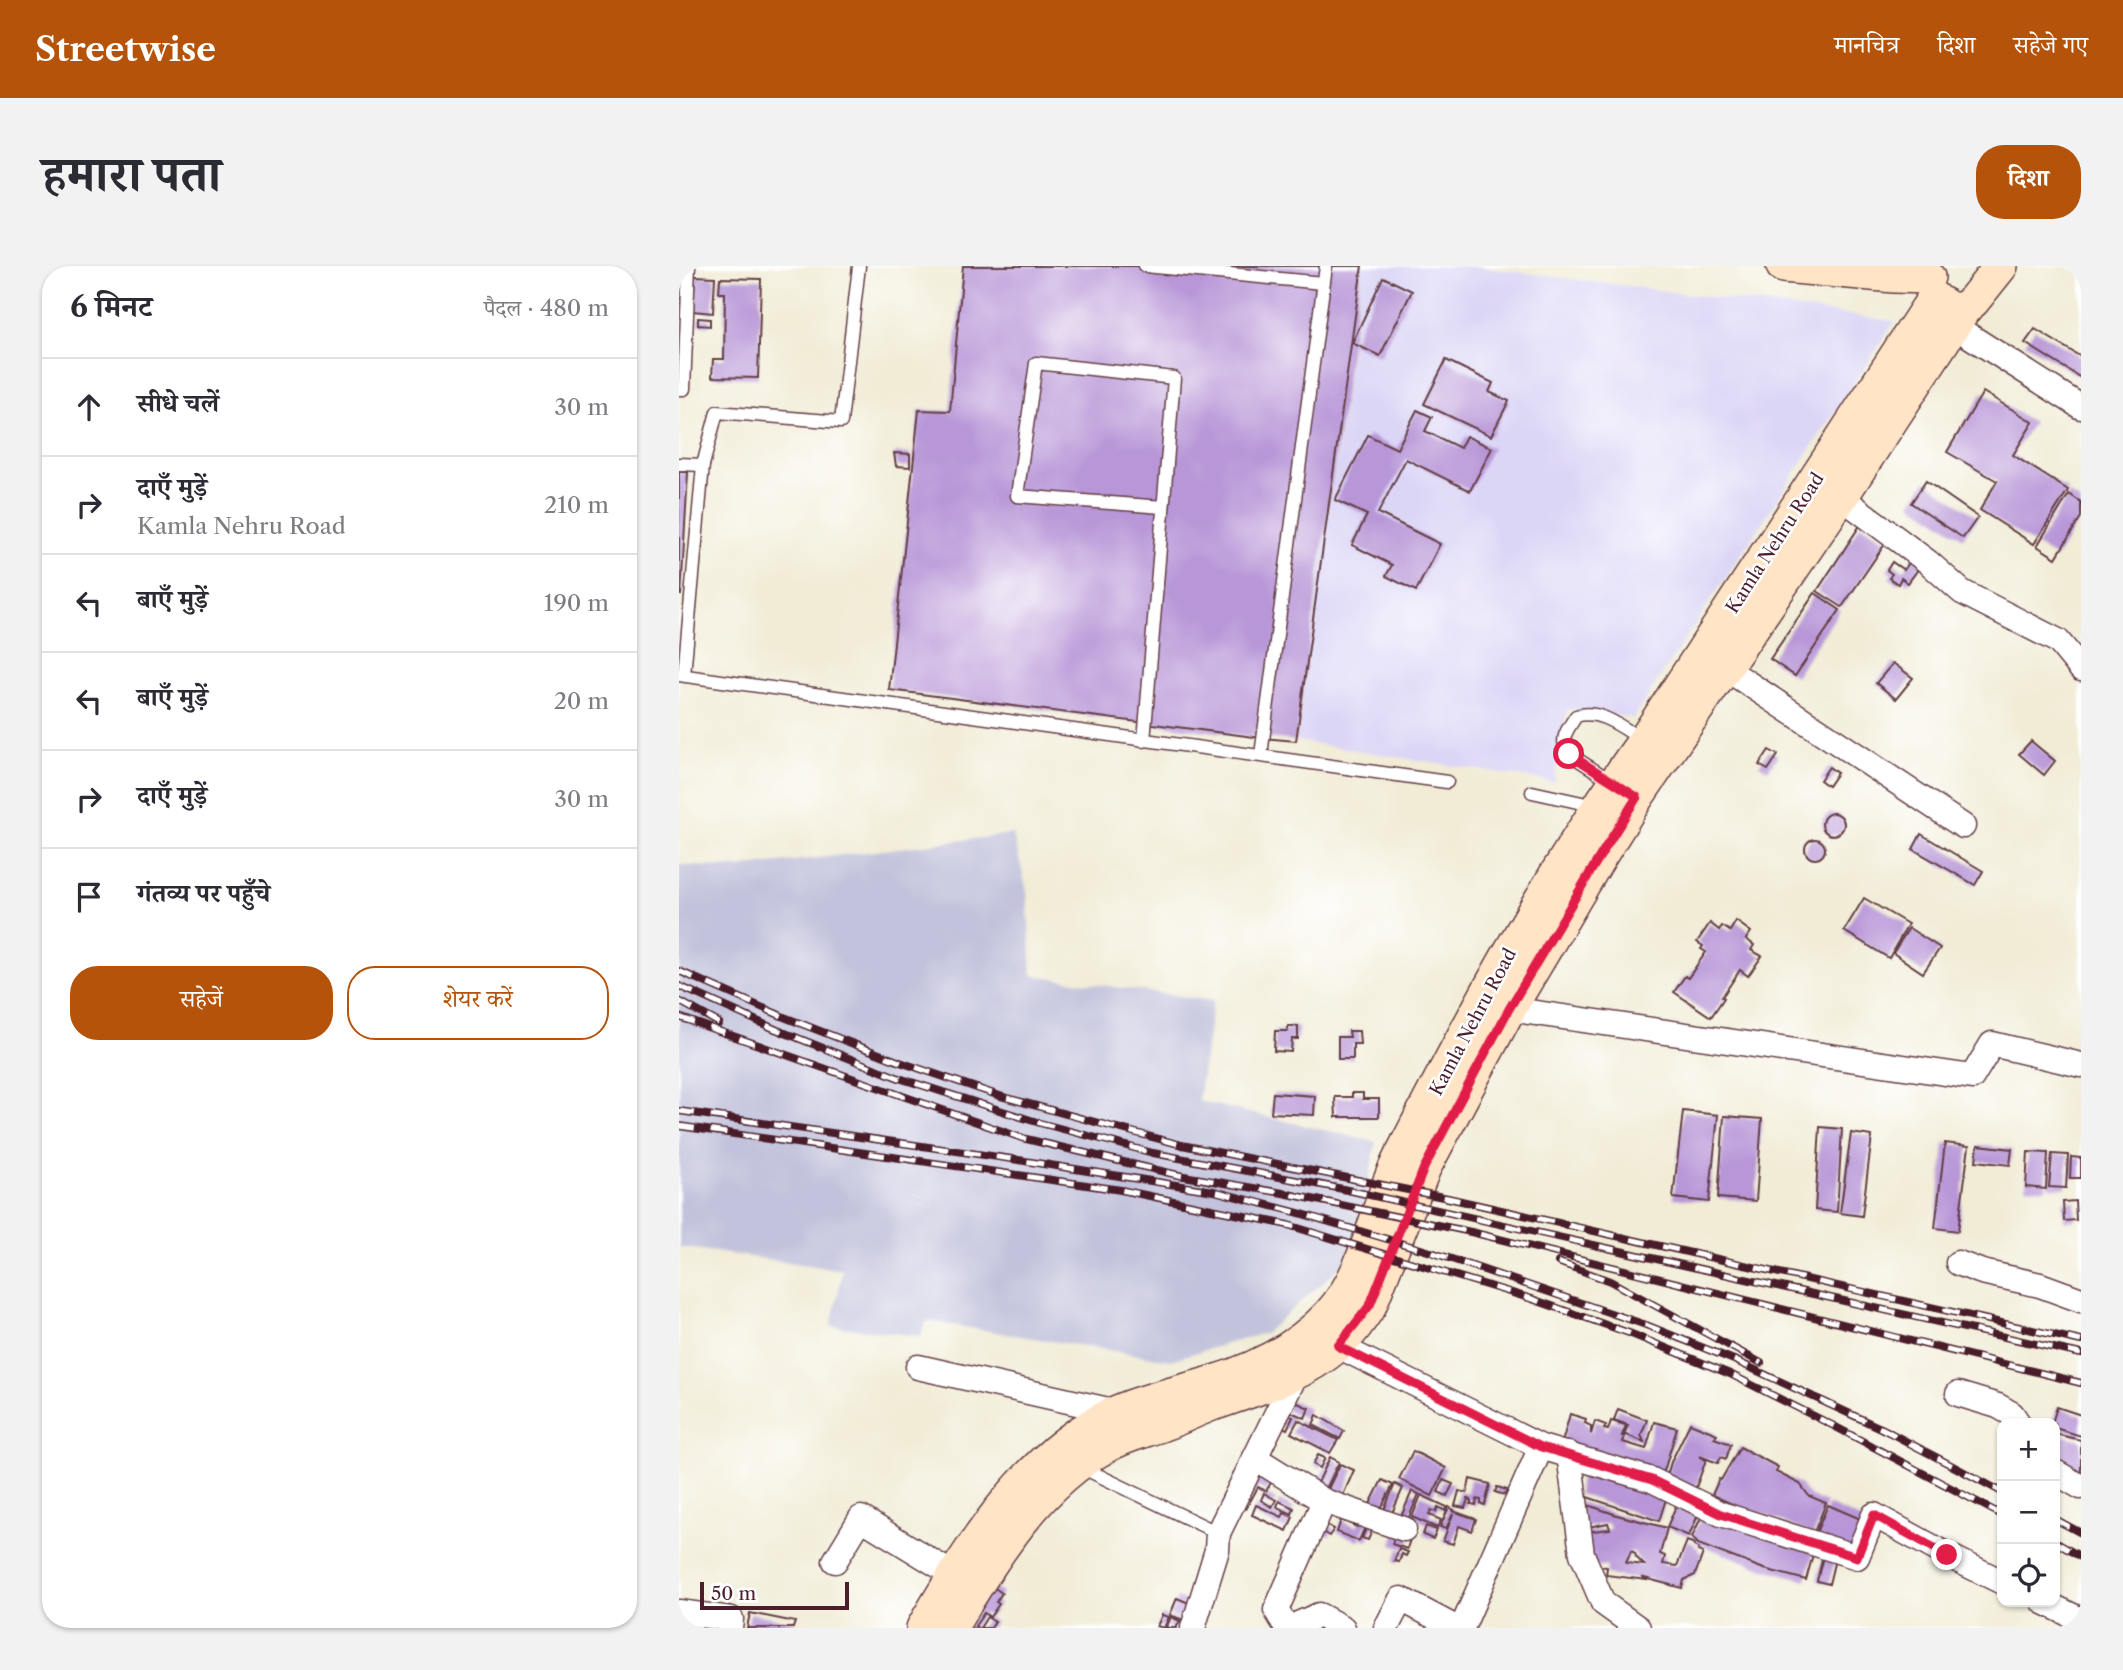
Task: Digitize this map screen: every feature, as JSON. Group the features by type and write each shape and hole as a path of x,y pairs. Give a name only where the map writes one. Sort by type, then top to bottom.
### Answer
{"main road":[{"path":"1783,266 1894,276 1941,295 1973,301 2001,266"},
{"name":"Kamla Nehru Road","path":"1617,796 1725,668 1841,497 1941,295"},
{"name":"Kamla Nehru Road","path":"950,1628 1018,1526 1050,1487 1077,1465 1108,1445 1137,1432 1267,1387 1296,1374 1338,1346 1370,1305 1424,1168 1509,1009 1585,853 1644,741 1941,295"},
{"name":"Kamla Nehru Road","path":"923,1628 954,1574 998,1512 1060,1447 1086,1427 1117,1412 1216,1382 1273,1357 1305,1339 1337,1305 1356,1276 1394,1170 1512,949 1585,853"}],"street":[{"path":"1941,295 2081,407"},
{"path":"1841,497 1928,562 1962,592 2058,641 2081,669"},
{"path":"1725,668 1963,826"},
{"path":"1509,1009 1972,1077 1993,1044 2081,1065"},
{"path":"1958,1263 1982,1272 2040,1285 2081,1300"},
{"path":"1338,1346 1541,1447 1652,1480 1721,1514 1857,1557 1874,1515 1997,1580"},
{"path":"918,1367 1117,1412"},
{"path":"1193,1628 1217,1550 1218,1533 1296,1374"},
{"path":"1958,1394 1998,1406 2015,1418"},
{"path":"1462,1628 1541,1447"},
{"path":"1569,1454 1582,1554 1604,1603 1638,1628"},
{"path":"1255,1458 1324,1501 1404,1529"},
{"path":"2060,1475 2081,1487"},
{"path":"1324,1501 1276,1610 1288,1628 1319,1615 1342,1628"},
{"path":"835,1561 861,1518 954,1574"},
{"path":"1386,1628 1401,1599 1456,1628"},
{"path":"2054,1607 2081,1620"},
{"path":"679,1612 731,1619 730,1628"}],"lane":[{"path":"679,389 684,389 683,314 689,266"},
{"path":"859,266 841,422 717,412 703,465 682,675 1447,782"},
{"path":"1145,266 1324,283"},
{"path":"1261,755 1326,266"},
{"path":"1144,741 1174,378 1036,363 1017,496 1163,506"},
{"path":"679,464 703,465"},
{"path":"1617,796 1569,754 1564,747 1563,737 1576,716 1596,713 1644,741"},
{"path":"1532,792 1617,796"},
{"path":"1077,1465 1218,1533"}],"shaded area":[{"path":"1363,266 1472,266 1895,321 1633,718 1567,709 1554,782 1297,741"},
{"path":"1013,834 1027,891 1032,975 1213,1001 1198,1101 1376,1142 1355,1254 1265,1333 1170,1360 927,1321 920,1336 831,1326 843,1270 679,1247 679,865 737,868"}],"building":[{"path":"963,266 1362,266 1296,741 889,690 919,410 950,411"},
{"path":"695,276 715,277 713,313 693,311"},
{"path":"1383,277 1412,291 1380,356 1352,343"},
{"path":"720,278 761,279 758,378 712,377 713,359 724,359 725,293 719,293"},
{"path":"698,318 710,319 710,326 698,325"},
{"path":"2035,329 2081,357 2081,378 2025,343"},
{"path":"1446,360 1493,383 1489,392 1509,401 1491,436 1424,404"},
{"path":"1983,392 2033,422 2013,455 2068,490 2034,544 1980,510 1997,481 1947,452"},
{"path":"1417,410 1432,417 1425,431 1460,448 1466,436 1492,448 1470,491 1406,459 1378,513 1440,544 1416,591 1386,576 1392,565 1352,545 1367,515 1335,500 1368,435 1397,449"},
{"path":"894,453 910,454 910,467 896,466"},
{"path":"679,472 688,472 681,595 679,595"},
{"path":"1926,481 1978,517 1963,538 1911,503"},
{"path":"2069,494 2081,502 2081,517 2056,558 2037,546"},
{"path":"1861,524 1887,541 1842,607 1817,591"},
{"path":"1914,555 1924,561 1908,583 1901,578 1898,584 1889,578 1892,574 1887,570 1892,562 1904,570"},
{"path":"1815,593 1840,610 1795,676 1770,659"},
{"path":"1893,663 1913,678 1896,699 1876,683"},
{"path":"2031,741 2055,761 2044,775 2019,754"},
{"path":"1769,750 1778,755 1768,770 1759,765"},
{"path":"1829,767 1837,773 1828,786 1820,780"},
{"path":"1833,813 1841,816 1844,824 1841,832 1833,835 1825,832 1822,824 1825,816"},
{"path":"1921,834 1983,871 1975,885 1913,849"},
{"path":"1815,839 1822,842 1825,849 1822,856 1815,859 1808,856 1805,849 1808,842"},
{"path":"1864,898 1908,924 1889,958 1844,931"},
{"path":"1736,921 1751,932 1746,939 1754,945 1751,950 1762,956 1748,976 1740,970 1711,1017 1674,992 1685,976 1688,978 1706,952 1697,942 1710,923 1719,930 1722,926 1730,931"},
{"path":"1909,928 1940,948 1923,973 1893,953"},
{"path":"1288,1026 1298,1026 1298,1039 1292,1039 1291,1052 1274,1051 1275,1031 1288,1031"},
{"path":"1349,1031 1359,1031 1360,1044 1353,1044 1353,1059 1338,1059 1338,1037 1350,1037"},
{"path":"1273,1093 1315,1096 1314,1115 1271,1113"},
{"path":"1352,1093 1363,1093 1363,1099 1379,1099 1379,1117 1336,1117 1335,1097 1352,1097"},
{"path":"1683,1111 1718,1115 1709,1202 1673,1198"},
{"path":"1724,1116 1762,1119 1756,1201 1718,1198"},
{"path":"1820,1127 1842,1129 1837,1212 1815,1210"},
{"path":"1851,1133 1872,1136 1862,1216 1840,1213"},
{"path":"1945,1143 1969,1146 1958,1231 1935,1228"},
{"path":"1978,1145 2012,1149 2010,1165 1976,1161"},
{"path":"2028,1152 2048,1153 2046,1189 2026,1187"},
{"path":"2052,1154 2068,1155 2066,1188 2049,1187"},
{"path":"2071,1157 2081,1158 2081,1178 2070,1178"},
{"path":"2075,1201 2076,1220 2064,1221 2063,1202"},
{"path":"1291,1400 1309,1408 1305,1418 1286,1410"},
{"path":"2057,1407 2081,1415 2081,1436 2060,1430 2060,1418 2054,1418"},
{"path":"1618,1409 1647,1420 1641,1435 1644,1442 1624,1434 1628,1425 1614,1420"},
{"path":"1286,1414 1293,1417 1287,1429 1280,1425"},
{"path":"1570,1414 1586,1419 1585,1423 1591,1426 1591,1434 1595,1421 1606,1425 1604,1429 1608,1430 1611,1421 1626,1425 1623,1442 1646,1449 1654,1422 1677,1428 1661,1481 1561,1446"},
{"path":"1317,1415 1344,1431 1340,1439 1313,1425"},
{"path":"1298,1420 1338,1440 1330,1453 1291,1433"},
{"path":"1690,1423 1717,1434 1714,1438 1731,1444 1726,1459 1721,1457 1718,1463 1699,1456 1706,1460 1695,1490 1667,1476"},
{"path":"2060,1435 2081,1440 2081,1478 2060,1466"},
{"path":"1740,1447 1778,1467 1776,1472 1800,1484 1809,1496 1826,1503 1813,1535 1763,1514 1761,1517 1712,1495"},
{"path":"1413,1451 1446,1468 1432,1496 1399,1479"},
{"path":"1318,1455 1325,1458 1320,1468 1313,1464"},
{"path":"1330,1457 1339,1462 1324,1493 1315,1489"},
{"path":"1340,1464 1354,1470 1341,1500 1326,1493"},
{"path":"1581,1464 1668,1493 1659,1521 1578,1494"},
{"path":"1258,1466 1272,1481 1266,1491 1258,1487 1246,1509 1237,1504"},
{"path":"1470,1479 1490,1484 1485,1505 1477,1499 1476,1505 1471,1504 1468,1499 1465,1508 1455,1506 1459,1491 1467,1493"},
{"path":"1382,1480 1393,1485 1377,1516 1367,1510"},
{"path":"1443,1480 1453,1484 1447,1496 1438,1492"},
{"path":"1395,1484 1403,1488 1392,1513 1401,1517 1412,1491 1419,1494 1404,1529 1380,1519"},
{"path":"1497,1487 1507,1490 1505,1495 1495,1492"},
{"path":"1264,1493 1276,1500 1272,1507 1261,1500"},
{"path":"1421,1495 1447,1507 1446,1511 1438,1507 1436,1512 1431,1510 1429,1515 1441,1520 1437,1528 1412,1517"},
{"path":"1679,1499 1701,1508 1689,1536 1667,1527"},
{"path":"1279,1501 1294,1508 1292,1514 1277,1507"},
{"path":"1579,1502 1667,1528 1660,1554 1665,1556 1663,1564 1677,1566 1687,1541 1695,1544 1694,1546 1699,1548 1698,1551 1703,1553 1695,1575 1684,1580 1682,1588 1644,1578 1646,1580 1606,1575 1607,1567 1592,1565 1584,1532 1610,1529 1608,1523 1584,1528","holes":["1631,1551 1636,1557 1644,1565 1626,1563"]},
{"path":"1256,1505 1282,1517 1284,1513 1293,1517 1287,1531 1252,1515"},
{"path":"1828,1505 1870,1523 1856,1555 1815,1535"},
{"path":"1449,1507 1476,1519 1472,1531 1459,1526 1453,1544 1443,1541 1453,1514 1446,1529 1440,1527"},
{"path":"1703,1513 1815,1547 1806,1580 1764,1569 1698,1544 1692,1537"},
{"path":"1361,1516 1369,1518 1359,1541 1337,1532 1341,1520 1357,1527"},
{"path":"1370,1519 1376,1522 1368,1540 1362,1538"},
{"path":"1319,1520 1334,1529 1329,1536 1314,1527"},
{"path":"1426,1526 1437,1530 1433,1539 1423,1535"},
{"path":"1396,1531 1411,1536 1407,1549 1392,1544"},
{"path":"1399,1549 1408,1552 1406,1556 1402,1554 1399,1562 1394,1561"},
{"path":"1824,1552 1836,1555 1829,1584 1817,1581"},
{"path":"990,1585 1002,1593 996,1602 999,1604 990,1617 984,1613 975,1626 978,1628 964,1628"},
{"path":"1177,1598 1189,1603 1183,1620 1170,1615"},
{"path":"750,1613 795,1622 793,1628 747,1628"},
{"path":"1162,1615 1169,1617 1164,1628 1157,1626"},
{"path":"987,1617 995,1622 991,1628 980,1628"},
{"path":"1171,1617 1180,1621 1176,1628 1166,1628"}],"railway":[{"path":"679,971 784,1017 900,1062 1000,1096 1106,1125 1182,1145 1448,1198 2081,1341"},
{"path":"679,986 775,1029 899,1078 1040,1123 1153,1153 1343,1189 2081,1354"},
{"path":"679,1001 719,1023"},
{"path":"679,1017 1022,1138 1178,1175 1283,1193 1471,1232 2081,1383"},
{"path":"679,1111 1214,1191 1299,1213 1431,1252 1646,1325 1734,1360 1889,1432"},
{"path":"679,1126 1121,1190 1288,1225 1532,1299 1629,1333 1730,1374 1997,1512"},
{"path":"1558,1262 1610,1281 1761,1363"},
{"path":"1881,1428 1997,1489"},
{"path":"2060,1522 2081,1533"},
{"path":"2058,1544 2081,1557"}],"route":[{"path":"1569,754 1637,797 1509,1009 1424,1168 1370,1305 1338,1346 1541,1447 1652,1480 1721,1514 1857,1557 1874,1515 1947,1555"}]}
